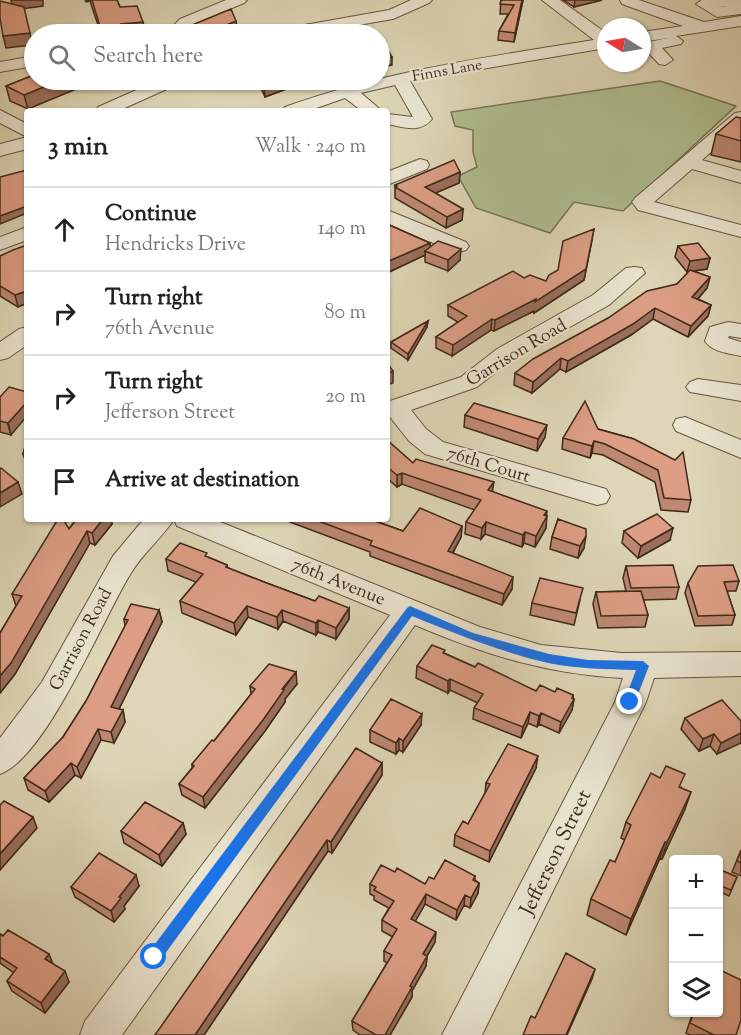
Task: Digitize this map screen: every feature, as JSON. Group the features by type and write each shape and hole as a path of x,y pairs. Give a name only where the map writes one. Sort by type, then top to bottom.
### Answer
{"street":[{"path":"184,24 239,0"},
{"path":"339,24 385,16 424,0"},
{"path":"550,0 597,35"},
{"path":"630,0 627,1 692,23"},
{"path":"669,0 694,16 692,23"},
{"path":"697,2 737,0"},
{"path":"697,2 733,19"},
{"path":"652,41 692,23 733,19"},
{"path":"652,41 733,19"},
{"path":"652,41 671,59"},
{"name":"Finns Lane","path":"390,81 597,44"},
{"path":"0,68 24,63"},
{"path":"390,120 414,124 423,119 400,79"},
{"path":"111,108 150,90"},
{"name":"Finns Lane","path":"300,108 355,90"},
{"path":"347,92 369,108"},
{"path":"0,115 24,130"},
{"path":"741,117 642,202 645,206 741,231"},
{"path":"0,150 24,144"},
{"path":"688,162 724,166 741,177"},
{"path":"390,178 420,165"},
{"path":"390,218 415,230 459,246"},
{"path":"0,244 24,234"},
{"name":"Garrison Road","path":"392,409 469,382 505,354 600,300 634,273"},
{"path":"741,331 728,329 718,332 716,341 741,349"},
{"path":"698,387 741,393"},
{"name":"76th Court","path":"392,409 434,448 597,496"},
{"path":"686,425 741,450"},
{"name":"Garrison Road","path":"0,760 35,717 53,689 118,568 133,547 157,522"},
{"name":"76th Avenue","path":"195,522 471,636 549,659 588,664 643,666 741,664"},
{"path":"99,1035 410,610"},
{"name":"Jefferson Street","path":"461,1035 518,927 630,702 643,666"}],"green space":[{"path":"660,81 736,106 623,211 574,202 550,233 476,208 458,176 477,167 473,152 473,130 455,126 451,112"}],"building":[{"path":"92,0 117,0 120,7 137,6 143,22 121,24 99,24"},
{"path":"501,0 522,0 515,33 499,31 514,5 500,4"},
{"path":"0,1 24,7 28,24 24,24 24,34 3,36"},
{"path":"231,9 236,21 229,24 194,24"},
{"path":"24,79 24,90 36,90 24,95 6,86"},
{"path":"736,117 741,118 741,141 716,134"},
{"path":"454,160 460,172 425,187 463,209 447,217 395,187 397,186 395,185"},
{"path":"24,171 24,207 0,216 0,177"},
{"path":"390,225 430,243 390,261"},
{"path":"594,229 586,269 535,302 536,299 495,320 492,319 453,345 436,337 467,316 448,305 513,271 524,278 530,275 546,281 549,275 558,270 563,241"},
{"path":"438,241 461,249 448,260 425,251"},
{"path":"698,243 710,258 690,261 678,246"},
{"path":"24,246 24,292 15,295 0,286 0,256"},
{"path":"690,270 710,277 692,297 711,305 691,326 655,308 633,324 568,361 561,358 533,382 515,373 533,359 608,318 647,291 677,284"},
{"path":"428,321 408,354 391,342"},
{"path":"9,387 24,391 24,405 8,423 0,421 0,397"},
{"path":"585,401 598,429 634,439 675,460 683,452 691,500 664,498 658,470 605,444 594,441 592,446 563,438"},
{"path":"474,403 547,425 538,439 465,415"},
{"path":"390,443 413,463 416,459 494,482 488,490 547,511 544,515 547,516 536,536 525,532 523,535 486,522 482,528 466,522 481,500 402,473 397,475 390,469"},
{"path":"0,469 18,482 0,493"},
{"path":"420,508 462,526 448,551 513,577 504,594 370,545 372,541 321,522 378,522 403,531"},
{"path":"657,514 673,528 641,546 624,531"},
{"path":"558,519 586,529 586,536 580,546 552,537"},
{"path":"56,522 65,522 69,529 75,522 101,522 92,533 87,531 11,663 0,676 0,633 22,596 12,594"},
{"path":"180,543 207,553 205,556 227,565 226,567 264,582 315,601 319,596 349,608 336,628 318,620 316,623 282,610 277,617 247,606 234,623 180,601 203,574 166,559"},
{"path":"673,565 679,587 631,588 626,566"},
{"path":"733,565 739,581 724,582 735,615 698,616 688,583 698,566"},
{"path":"540,578 583,588 576,613 532,603"},
{"path":"641,591 648,615 601,616 596,592"},
{"path":"131,604 159,610 111,707 123,710 111,732 98,729 77,767 71,763 45,791 24,778 63,737 86,701 128,620 124,619"},
{"path":"432,645 445,650 443,653 475,667 478,663 536,691 540,685 555,692 557,688 573,695 574,699 561,722 541,713 539,716 530,712 523,727 474,708 483,694 417,666"},
{"path":"269,664 296,672 282,689 284,690 263,720 203,797 179,784 194,766 192,764 212,740 214,741 255,689 250,686"},
{"path":"391,699 422,714 403,741 399,738 396,743 370,730"},
{"path":"722,700 741,721 741,733 721,743 714,734 703,739 685,718"},
{"path":"508,744 538,756 490,851 455,835 463,821 468,824 490,784 486,783"},
{"path":"356,748 382,763 331,842 327,840 195,1035 155,1035"},
{"path":"666,766 685,774 679,787 691,792 665,842 631,919 591,899 610,860 615,862 631,825 626,822 651,773 660,778"},
{"path":"4,801 33,817 0,854 0,805"},
{"path":"145,802 183,823 159,855 121,831"},
{"path":"741,851 741,863 737,861"},
{"path":"99,853 136,875 111,911 71,887"},
{"path":"445,860 475,876 473,880 479,883 471,898 465,895 457,910 426,894 411,919 436,932 423,954 427,956 410,986 412,987 385,1035 376,1035 352,1021 392,955 384,951 397,929 382,920 394,901 374,890 376,887 370,884 381,865 395,872 397,868 425,884 429,877 434,879"},
{"path":"723,871 737,877 731,890 723,887"},
{"path":"8,930 49,954 45,959 65,971 41,1003 7,981 17,968 0,957 0,934 3,936"},
{"path":"566,953 595,969 566,1035 523,1035 531,1016 535,1018"},
{"path":"723,971 741,980 741,1020 736,1035 714,1035 690,1023 692,1017 723,1017"}],"route":[{"path":"154,957 410,610 471,636 512,650 549,659 588,664 643,666 630,702"}]}
